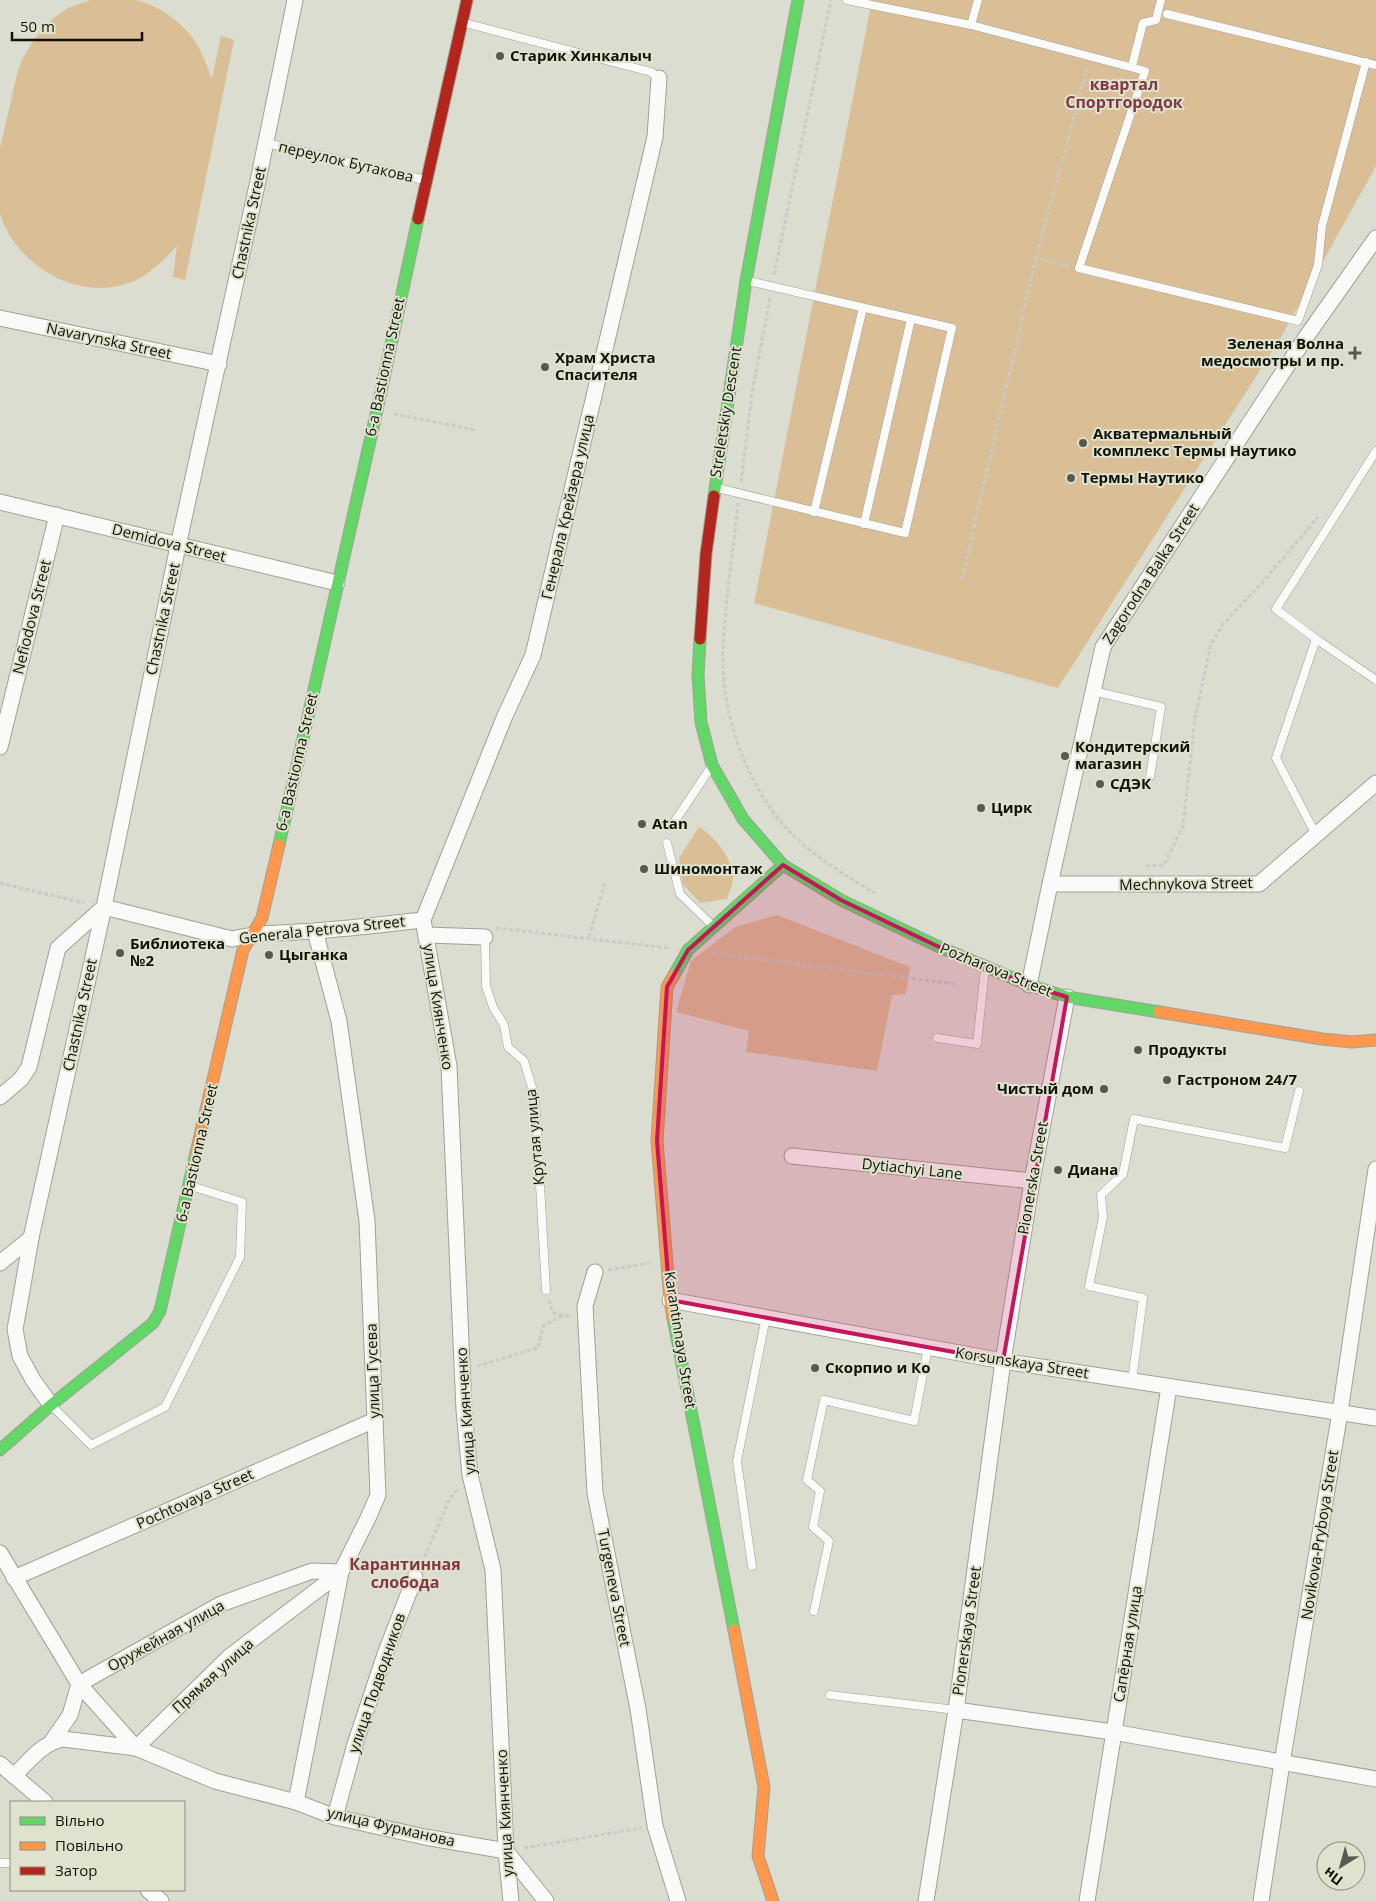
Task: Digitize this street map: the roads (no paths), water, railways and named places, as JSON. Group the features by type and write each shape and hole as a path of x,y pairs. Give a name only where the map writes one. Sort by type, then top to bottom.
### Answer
{"main road":[{"name":"6-a Bastionna Street","path":"0,1450 153,1323 160,1311 243,950 250,934 262,918 377,410 399,301 467,0"},
{"name":"Streletskiy Descent","path":"743,819 712,765 701,722 698,676 706,554 746,281 798,0"},
{"name":"Pozharova Street","path":"743,819 783,865 841,900 935,945 1029,985 1067,996 1322,1039 1352,1042 1376,1040"},
{"name":"Karantinnaya Street","path":"773,1901 758,1856 764,1787 670,1300 657,1141 667,987 688,950 783,865"}],"street":[{"name":"Chastnika Street","path":"52,1406 33,1380 20,1356 15,1329 31,1238 104,908 178,546 219,364 295,0"},
{"name":"Генерала Крейзера улица","path":"425,928 504,718 533,655 655,137 659,78"},
{"name":"Zagorodna Balka Street","path":"1029,985 1103,647 1306,337 1376,238"},
{"name":"Navarynska Street","path":"0,318 219,364"},
{"name":"Demidova Street","path":"0,502 337,583"},
{"name":"Nefiodova Street","path":"0,747 57,515"},
{"name":"Mechnykova Street","path":"1050,884 1258,884 1376,783"},
{"name":"Generala Petrova Street","path":"104,908 232,939 250,934 315,931 425,928 488,932"},
{"path":"0,1096 21,1079 29,1068 58,948 104,908"},
{"name":"улица Киянченко","path":"425,928 449,1066 462,1372 470,1475 493,1570 506,1851 511,1901"},
{"name":"улица Гусева","path":"296,1802 341,1572 378,1495 367,1220 339,1020 315,931"},
{"name":"Pionerska Street","path":"1003,1361 1032,1181 1067,996"},
{"name":"Dytiachyi Lane","path":"792,1156 1032,1181"},
{"name":"Novikova-Pryboya Street","path":"1261,1901 1340,1412 1376,1169"},
{"path":"0,1264 31,1238"},
{"name":"Turgeneva Street","path":"596,1272 585,1306 595,1493 638,1709 655,1826 678,1901"},
{"name":"Korsunskaya Street","path":"670,1300 1003,1361 1376,1418"},
{"name":"Pionerskaya Street","path":"926,1901 956,1710 1003,1361"},
{"name":"Сапёрная улица","path":"1087,1901 1169,1387"},
{"name":"Pochtovaya Street","path":"14,1578 374,1420"},
{"name":"улица Фурманова","path":"0,1553 79,1684 136,1748"},
{"name":"Оружейная улица","path":"79,1684 221,1604 312,1571 341,1572"},
{"name":"Прямая улица","path":"136,1748 229,1657 324,1587 341,1572"},
{"name":"улица Подводников","path":"335,1817 355,1744 385,1654 416,1577"},
{"path":"14,1776 41,1747 52,1741 70,1715 79,1684"},
{"path":"956,1710 1113,1732 1376,1779"},
{"name":"улица Фурманова","path":"52,1741 63,1739 136,1748 215,1781 296,1802 335,1817 425,1837 506,1851"},
{"path":"0,1764 44,1801"},
{"path":"506,1851 546,1901"},
{"path":"149,1891 161,1901"}],"lane":[{"path":"846,0 872,5"},
{"path":"846,0 971,25 1145,71 1079,268 1298,321 1318,265 1322,226 1366,62"},
{"path":"971,25 978,0"},
{"path":"1132,66 1143,23 1156,20 1161,0"},
{"path":"1167,14 1376,64"},
{"path":"463,22 651,72 659,78"},
{"name":"переулок Бутакова","path":"266,143 427,180"},
{"path":"715,488 905,533 952,328 746,281"},
{"path":"814,512 863,308"},
{"path":"864,524 911,319"},
{"path":"1376,451 1276,609 1376,680"},
{"path":"1316,639 1276,758 1316,836"},
{"path":"1093,691 1161,706 1150,777"},
{"path":"675,821 712,765"},
{"path":"667,843 680,894 714,927"},
{"name":"Крутая улица","path":"488,932 486,986 493,1008 504,1025 508,1047 524,1061 535,1097 546,1290"},
{"path":"937,1038 977,1044 986,967"},
{"path":"1132,1381 1143,1298 1089,1286 1103,1217 1101,1195 1123,1174 1134,1119 1285,1148 1299,1091"},
{"path":"52,1406 91,1445 165,1407 240,1257 242,1202 189,1186"},
{"path":"752,1566 738,1461 766,1317"},
{"path":"814,1611 829,1541 813,1527 820,1492 806,1480 824,1400 914,1421 928,1347"},
{"path":"830,1695 956,1710"}],"place":[{"name":"Старик Хинкалыч","path":"500,56"},
{"name":"Зеленая Волна медосмотры и пр.","path":"1355,353"},
{"name":"Храм Христа Спасителя","path":"545,367"},
{"name":"Акватермальный комплекс Термы Наутико","path":"1083,443"},
{"name":"Термы Наутико","path":"1071,478"},
{"name":"Кондитерский магазин","path":"1065,756"},
{"name":"СДЭК","path":"1100,784"},
{"name":"Цирк","path":"981,808"},
{"name":"Atan","path":"642,824"},
{"name":"Шиномонтаж","path":"644,869"},
{"name":"Библиотека №2","path":"120,953"},
{"name":"Цыганка","path":"269,955"},
{"name":"Продукты","path":"1138,1050"},
{"name":"Гастроном 24/7","path":"1167,1080"},
{"name":"Чистый дом","path":"1104,1089"},
{"name":"Диана","path":"1058,1170"},
{"name":"Скорпио и Ко","path":"815,1368"}],"district":[{"name":"квартал Спортгородок","path":"1124,93"},
{"name":"Карантинная слобода","path":"405,1573"}]}
